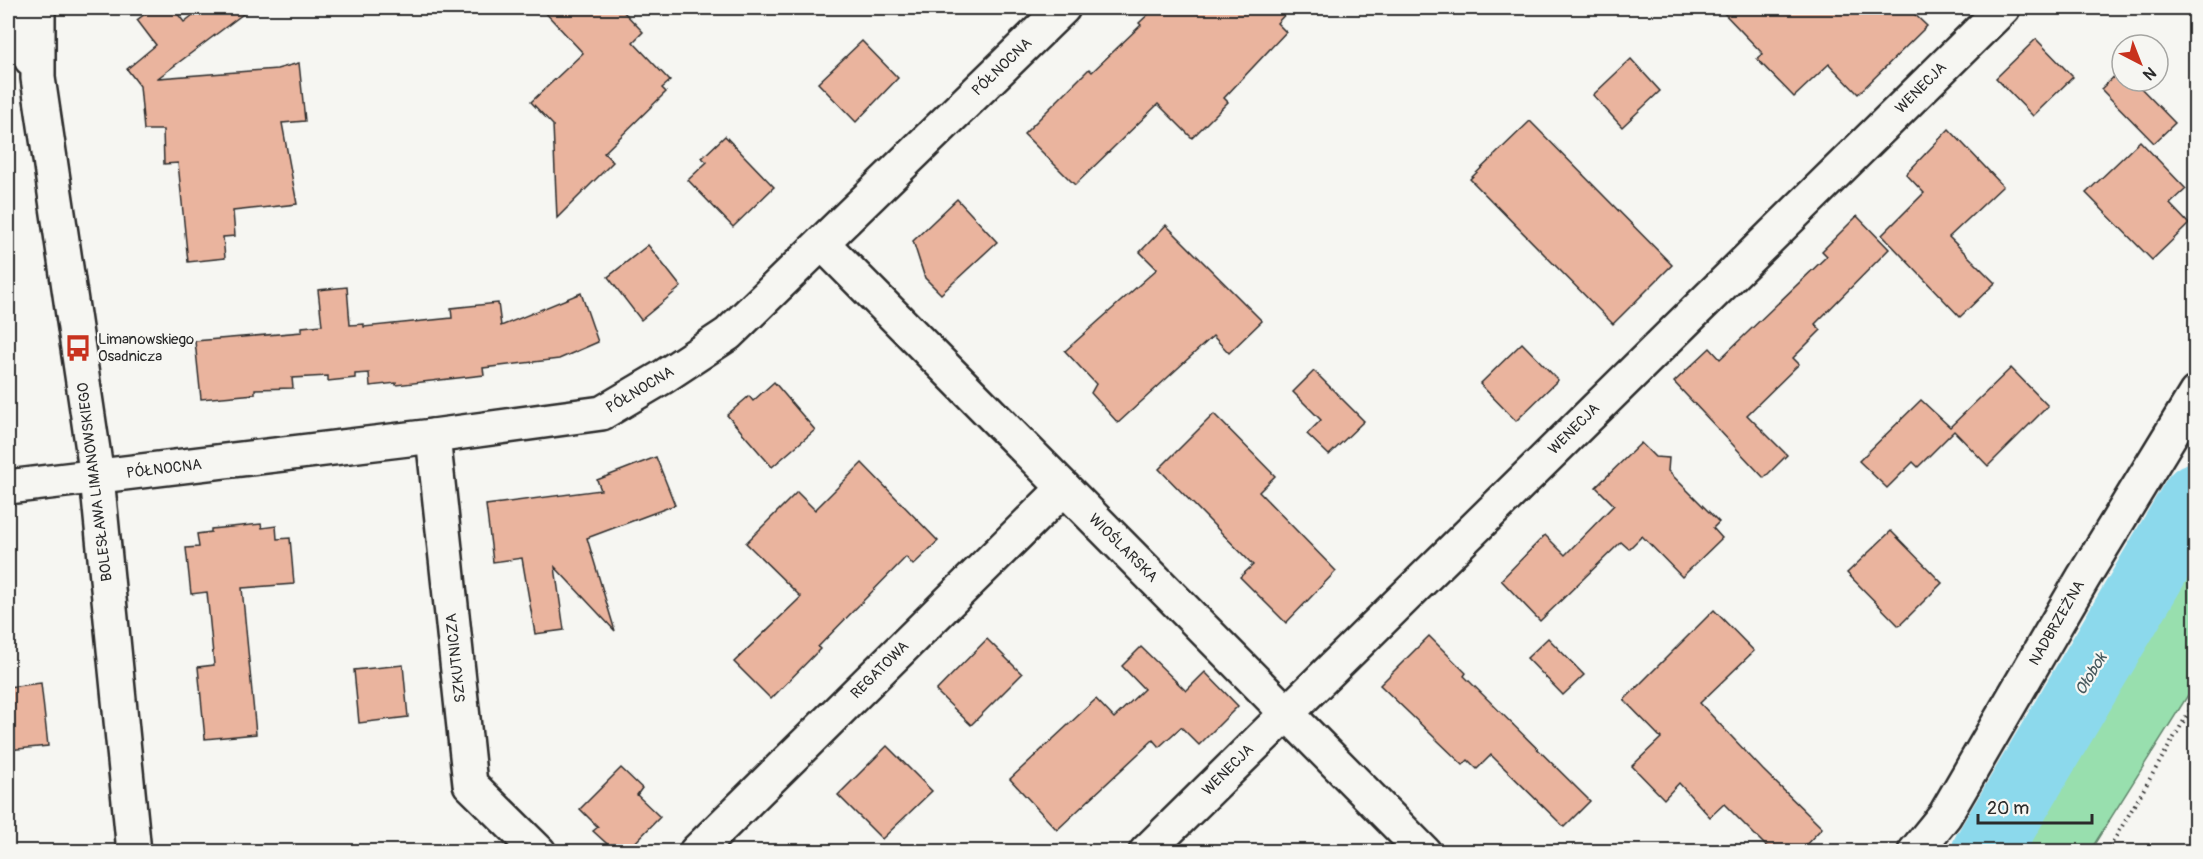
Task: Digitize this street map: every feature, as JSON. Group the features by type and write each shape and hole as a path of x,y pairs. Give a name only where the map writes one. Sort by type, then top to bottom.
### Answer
{"street":[{"name":"BOLESŁAWA LIMANOWSKIEGO","path":"12,8 38,78"},
{"name":"BOLESŁAWA LIMANOWSKIEGO","path":"38,8 38,78 97,477 134,852"},
{"name":"PÓŁNOCNA","path":"8,487 433,436 602,413 663,377 728,334 1063,8"},
{"name":"WENECJA","path":"1146,852 2003,8"},
{"name":"WIOŚLARSKA","path":"822,243 1424,852"},
{"name":"NADBRZEŻNA","path":"1915,852 1945,815 2088,568 2196,393"},
{"name":"SZKUTNICZA","path":"433,436 470,784 539,852"},
{"name":"REGATOWA","path":"696,852 1064,488"}],"path":[{"path":"2107,852 2196,700"}],"green space":[{"path":"2195,532 2195,684 2090,851 2017,851"}],"building":[{"path":"153,8 173,8 184,22 202,8 251,8 158,78 277,69 299,63 305,121 282,123 297,204 233,211 235,236 223,237 225,258 188,262 178,163 164,164 163,130 144,130 140,86 127,69 156,45 137,20"},
{"path":"541,8 620,8 643,32 633,42 670,81 662,88 666,92 604,153 613,162 557,218 553,125 531,102 583,53"},
{"path":"1155,8 1291,8 1277,23 1286,32 1224,98 1228,102 1192,138 1158,104 1075,185 1024,134 1089,69 1092,72 1141,25 1139,23"},
{"path":"1719,8 1908,8 1927,26 1858,94 1829,64 1794,97 1757,59 1763,54"},
{"path":"2036,39 2073,77 2033,116 1996,78"},
{"path":"862,41 898,78 856,122 818,83"},
{"path":"1631,59 1660,91 1622,127 1593,95"},
{"path":"2110,80 2110,93 2146,93 2175,123 2154,143 2101,89"},
{"path":"1530,121 1672,265 1613,324 1470,179"},
{"path":"1949,129 2003,186 1949,237 1995,283 1960,317 1882,235 1924,193 1906,174"},
{"path":"725,136 774,187 733,227 688,180 707,162 702,158"},
{"path":"2140,141 2186,189 2170,204 2189,224 2152,260 2086,193"},
{"path":"957,199 997,242 941,294 925,278 913,241"},
{"path":"1857,216 1889,249 1815,324 1821,330 1793,358 1799,364 1747,415 1787,455 1764,478 1674,382 1710,348 1720,359 1827,256 1822,251"},
{"path":"1166,225 1262,321 1229,353 1213,336 1118,423 1091,393 1096,384 1065,351 1157,269 1140,252"},
{"path":"648,245 681,287 641,320 608,277"},
{"path":"347,287 350,325 364,324 364,327 452,318 451,308 498,303 501,326 581,293 598,342 559,359 483,368 484,375 370,386 369,373 355,374 355,378 328,381 328,376 292,378 293,388 255,389 255,394 201,399 195,341 302,332 302,327 322,325 318,290"},
{"path":"1522,343 1558,380 1516,421 1480,384"},
{"path":"2011,368 2048,406 1988,466 1954,431 1918,467 1913,462 1887,488 1859,461 1921,400 1950,427"},
{"path":"1314,371 1364,421 1329,455 1307,434 1321,420 1293,392"},
{"path":"774,382 815,430 772,467 727,415 749,396 753,401"},
{"path":"1214,414 1275,476 1259,492 1336,571 1286,623 1240,577 1253,565 1159,469"},
{"path":"1641,443 1655,457 1669,458 1668,471 1719,522 1713,528 1722,538 1682,577 1642,536 1629,549 1621,542 1540,621 1501,580 1545,535 1565,555 1614,505 1596,487"},
{"path":"656,457 675,505 587,538 615,631 555,567 564,630 535,634 522,558 493,562 486,505 601,490 597,480"},
{"path":"862,463 938,541 913,565 906,557 771,699 734,662 801,597 746,543 797,492 815,510"},
{"path":"261,524 262,528 276,526 277,539 290,538 294,584 242,588 256,734 205,739 198,667 214,665 207,592 191,594 186,548 199,547 197,534 211,532 211,529"},
{"path":"1891,531 1942,583 1899,626 1847,573"},
{"path":"1714,610 1754,651 1700,703 1822,828 1799,852 1772,852 1724,804 1710,817 1679,783 1664,799 1632,766 1661,738 1624,700"},
{"path":"1429,636 1466,673 1464,676 1590,801 1564,827 1491,755 1477,769 1468,760 1463,765 1380,685"},
{"path":"1548,638 1584,675 1563,695 1527,658"},
{"path":"987,639 1022,674 971,725 936,691"},
{"path":"1141,647 1186,691 1205,672 1238,706 1199,745 1181,727 1159,747 1153,740 1057,830 1010,779 1096,699 1114,718 1144,689 1122,666"},
{"path":"403,665 408,717 359,723 354,670"},
{"path":"41,683 48,746 8,750 8,687"},
{"path":"887,746 932,791 882,839 838,795"},
{"path":"621,768 642,788 637,795 660,817 626,852 616,852 593,831 598,827 580,809"}],"waterway":[{"name":"Ołobok","path":"1986,852 2196,497"}],"place":[{"name":"Limanowskiego Osadnicza","path":"78,348"}]}
